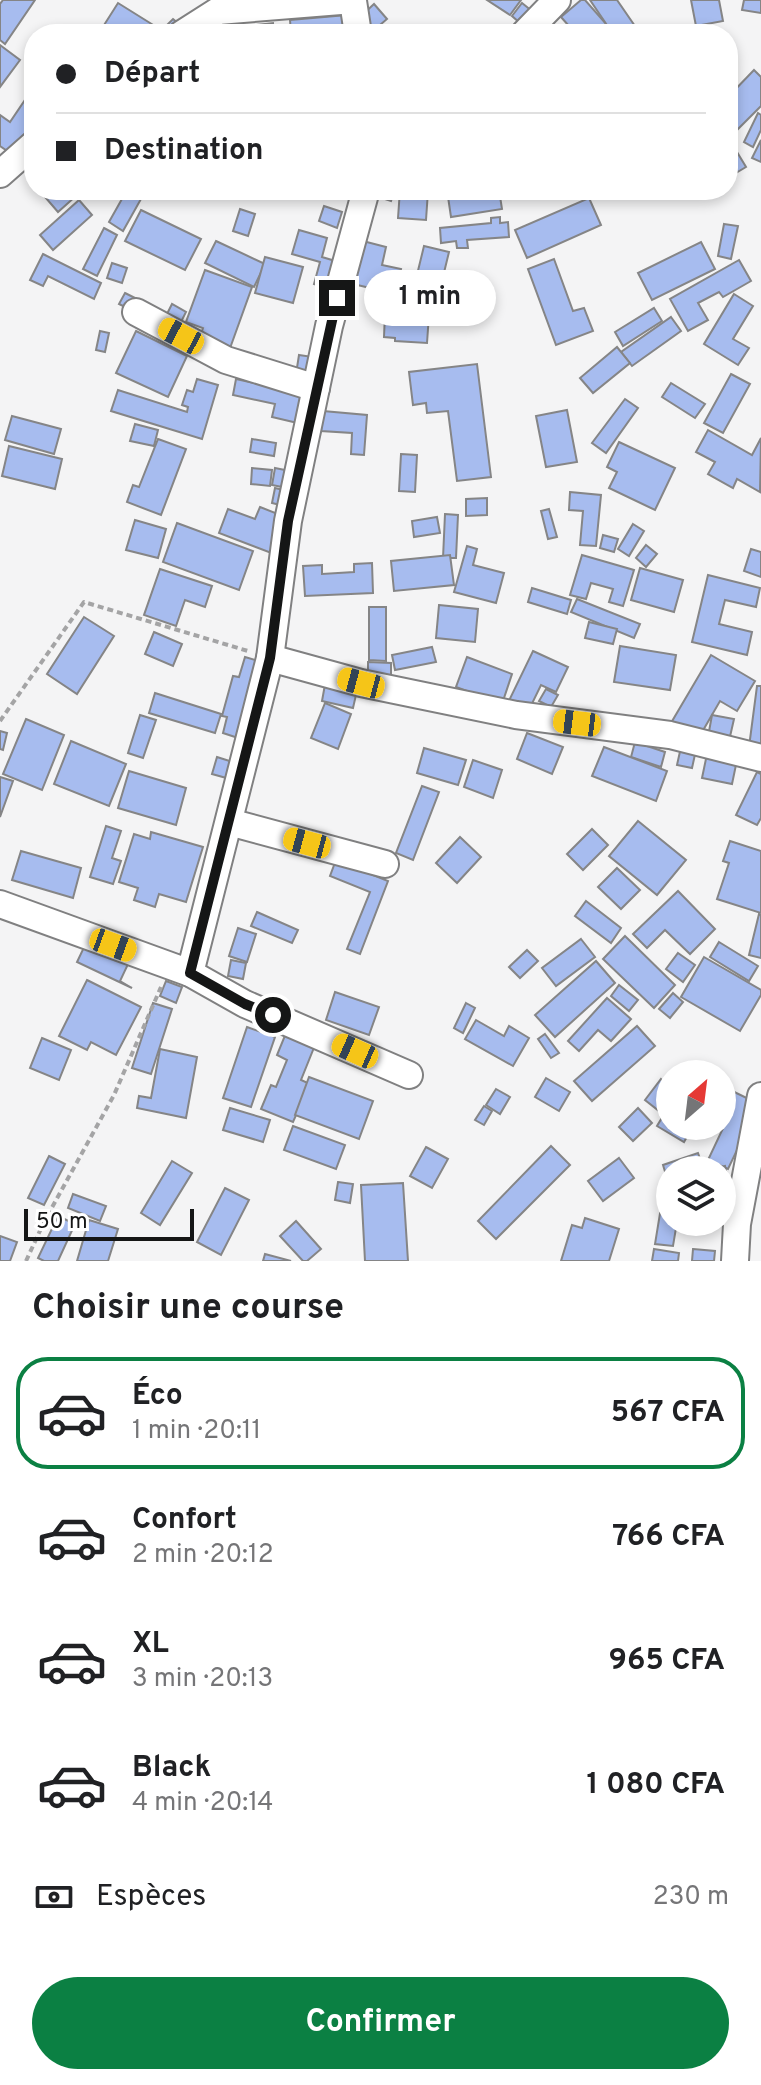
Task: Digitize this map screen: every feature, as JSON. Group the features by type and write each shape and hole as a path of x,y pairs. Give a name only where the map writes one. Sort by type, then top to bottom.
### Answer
{"street":[{"path":"534,24 557,0"},
{"path":"198,24 218,11 353,1 356,24"},
{"path":"0,174 24,153"},
{"path":"180,969 229,822 270,658 288,521 329,326 363,200"},
{"path":"136,312 226,360 316,388"},
{"path":"270,658 361,683 516,715 670,735 761,758"},
{"path":"229,822 385,864"},
{"path":"0,904 180,969 245,1004 409,1075"},
{"path":"735,1261 737,1224 761,1096"}],"path":[{"path":"0,721 84,602 270,658"},
{"path":"26,1261 180,969"}],"building":[{"path":"3,0 35,0 5,44 0,40 0,4"},
{"path":"487,0 521,0 510,15"},
{"path":"585,0 606,24 567,24 561,17"},
{"path":"590,0 617,0 634,24 606,24"},
{"path":"691,0 719,0 723,21 696,24"},
{"path":"744,0 761,0 761,13 742,10"},
{"path":"118,3 152,24 105,24"},
{"path":"522,3 538,16 531,24 521,24 512,16"},
{"path":"374,4 387,19 381,24 366,24 360,17"},
{"path":"347,15 348,24 290,24 290,20"},
{"path":"0,45 20,60 0,87"},
{"path":"754,70 761,77 761,106 738,129 738,87"},
{"path":"24,101 24,151 19,159 0,146 0,115 10,122"},
{"path":"758,113 761,115 761,130 753,147 744,142"},
{"path":"761,140 761,162 752,158"},
{"path":"738,154 746,167 738,172"},
{"path":"48,200 72,200 58,212"},
{"path":"79,200 92,215 53,250 40,235"},
{"path":"121,200 140,200 123,231 109,222"},
{"path":"399,200 427,200 426,220 398,218"},
{"path":"448,200 501,200 502,209 451,217"},
{"path":"584,200 590,200 601,225 527,258 515,230"},
{"path":"324,206 342,212 337,228 319,221"},
{"path":"240,209 255,214 248,236 233,231"},
{"path":"141,210 201,239 185,270 125,241"},
{"path":"500,217 500,223 508,222 509,237 467,240 468,248 457,248 456,241 441,243 440,228 491,223 491,218"},
{"path":"724,224 738,226 731,259 718,256"},
{"path":"104,228 117,235 97,276 83,269"},
{"path":"299,230 327,238 322,257 342,263 334,290 314,284 320,262 292,254"},
{"path":"359,240 386,247 382,265 401,269 395,294 349,283"},
{"path":"216,241 265,264 254,287 205,263"},
{"path":"701,242 715,269 652,300 638,273"},
{"path":"424,246 449,252 440,289 415,283"},
{"path":"43,254 101,283 94,299 48,276 43,286 30,280"},
{"path":"265,257 303,267 293,303 255,293"},
{"path":"554,259 573,311 584,308 593,331 556,345 528,269"},
{"path":"739,260 751,281 723,297 719,292 698,303 708,320 688,331 670,299"},
{"path":"112,263 127,268 122,283 107,278"},
{"path":"205,270 252,287 229,351 199,340 203,328 186,322"},
{"path":"125,293 167,314 172,304 186,312 176,332 119,304"},
{"path":"734,294 753,306 733,339 749,348 738,365 704,344"},
{"path":"400,298 430,300 427,343 395,341 395,338 384,337 385,313 399,314"},
{"path":"654,308 662,321 623,346 615,332"},
{"path":"671,317 681,331 632,366 621,352"},
{"path":"100,331 109,333 105,352 96,350"},
{"path":"136,331 187,356 168,397 116,373"},
{"path":"617,347 630,363 593,393 580,378"},
{"path":"299,355 313,357 310,376 296,374"},
{"path":"477,364 491,477 457,481 448,411 427,413 426,403 413,405 409,372"},
{"path":"731,374 750,384 723,433 704,423"},
{"path":"197,379 218,385 202,439 111,411 118,390 187,412 188,407 182,405 187,390 193,392"},
{"path":"236,379 312,396 306,425 272,417 275,404 233,395"},
{"path":"671,383 705,404 695,418 662,397"},
{"path":"625,399 638,408 606,453 592,443"},
{"path":"567,410 577,462 546,467 536,416"},
{"path":"323,411 367,415 364,455 351,454 352,433 321,431"},
{"path":"12,416 61,429 54,454 5,440"},
{"path":"135,424 158,430 154,446 130,441"},
{"path":"708,430 752,455 761,438 760,492 737,479 733,488 708,474 715,462 696,452"},
{"path":"158,439 186,449 161,515 127,502 133,485 139,487"},
{"path":"252,439 276,443 274,456 250,452"},
{"path":"619,442 675,468 655,510 609,488 617,472 607,467"},
{"path":"9,446 62,459 55,489 2,476"},
{"path":"401,454 417,455 415,492 399,491"},
{"path":"252,468 272,470 270,486 251,484"},
{"path":"275,468 295,472 292,489 272,485"},
{"path":"275,488 292,492 288,507 272,503"},
{"path":"570,492 601,495 596,546 580,545 583,511 569,510"},
{"path":"487,498 487,515 466,516 466,499"},
{"path":"260,507 288,518 274,554 219,533 228,509 255,519"},
{"path":"549,509 557,537 548,539 541,511"},
{"path":"445,514 458,515 456,558 443,558"},
{"path":"437,517 440,533 414,537 412,521"},
{"path":"135,520 166,529 158,558 126,550"},
{"path":"177,523 253,551 239,590 163,562"},
{"path":"633,524 644,531 629,556 618,549"},
{"path":"603,535 618,539 614,552 600,548"},
{"path":"646,545 657,554 646,567 636,558"},
{"path":"467,546 477,549 473,565 504,573 496,603 454,592"},
{"path":"751,549 761,552 761,577 744,571"},
{"path":"450,555 454,585 394,591 391,561"},
{"path":"582,555 634,570 623,606 609,602 613,589 591,583 586,599 570,595"},
{"path":"372,563 373,593 305,596 303,566 322,565 322,574 354,572 354,564"},
{"path":"640,568 683,580 674,612 631,600"},
{"path":"160,569 212,586 205,607 185,600 176,626 144,615"},
{"path":"708,575 760,588 756,607 725,600 719,624 752,632 747,655 692,642"},
{"path":"532,588 571,600 567,614 528,602"},
{"path":"577,599 640,624 634,638 571,612"},
{"path":"439,605 478,609 475,642 436,638"},
{"path":"369,607 386,607 386,661 369,660"},
{"path":"84,617 114,636 77,694 47,674"},
{"path":"589,622 617,629 613,644 585,638"},
{"path":"154,632 182,644 173,666 145,654"},
{"path":"620,646 676,655 670,690 614,682"},
{"path":"432,647 436,662 395,670 392,655"},
{"path":"533,651 568,667 556,692 541,685 525,718 505,709"},
{"path":"711,655 755,681 737,711 720,701 698,739 671,723"},
{"path":"245,657 262,662 241,739 223,733 227,717 222,716 233,676 239,677"},
{"path":"467,657 512,674 502,704 456,687"},
{"path":"368,662 391,663 391,684 368,683"},
{"path":"326,679 358,686 353,708 322,701"},
{"path":"757,686 761,686 761,749 749,747"},
{"path":"546,689 558,695 551,707 539,701"},
{"path":"155,693 221,714 215,733 149,713"},
{"path":"325,703 351,714 338,749 311,738"},
{"path":"140,715 156,720 143,758 128,753"},
{"path":"712,715 734,719 729,741 708,737"},
{"path":"26,719 64,735 42,790 3,774"},
{"path":"0,731 7,733 3,750 0,749"},
{"path":"527,733 563,747 552,774 517,759"},
{"path":"71,741 126,764 109,806 54,784"},
{"path":"635,742 665,752 661,767 631,757"},
{"path":"604,747 667,771 656,801 592,776"},
{"path":"681,747 696,750 692,768 677,765"},
{"path":"424,748 466,760 458,785 417,773"},
{"path":"707,754 737,760 732,784 702,778"},
{"path":"217,757 242,765 237,781 212,774"},
{"path":"473,760 502,770 493,798 464,787"},
{"path":"129,771 186,788 176,825 118,808"},
{"path":"757,772 761,774 761,818 757,825 736,815"},
{"path":"0,777 13,781 0,817"},
{"path":"422,786 439,792 413,860 396,853"},
{"path":"638,821 686,860 657,895 609,856"},
{"path":"106,826 121,831 112,858 121,861 113,884 90,877"},
{"path":"592,829 608,845 583,870 567,854"},
{"path":"151,832 203,847 186,902 159,894 155,907 134,900 138,888 119,882 134,834 150,839"},
{"path":"460,837 481,857 457,883 436,863"},
{"path":"730,841 761,851 761,913 717,899 729,863 723,861"},
{"path":"21,851 81,868 73,898 12,880"},
{"path":"336,860 388,881 360,954 347,949 370,892 330,876"},
{"path":"617,868 640,890 621,909 598,887"},
{"path":"678,891 715,929 690,954 665,930 647,948 633,934"},
{"path":"586,901 621,928 611,943 575,916"},
{"path":"257,912 298,930 292,943 251,926"},
{"path":"761,915 761,958 749,955"},
{"path":"238,928 256,934 247,962 229,956"},
{"path":"625,936 675,985 654,1008 603,959"},
{"path":"581,939 595,957 556,986 542,968"},
{"path":"87,941 129,962 120,981 132,988 77,962"},
{"path":"719,942 758,966 749,981 710,957"},
{"path":"527,950 538,961 520,978 509,967"},
{"path":"678,953 695,965 683,982 666,969"},
{"path":"704,957 761,990 740,1031 681,997"},
{"path":"231,960 246,963 243,979 228,976"},
{"path":"596,961 615,983 555,1037 535,1015"},
{"path":"87,980 141,1007 116,1055 91,1042 87,1050 59,1036"},
{"path":"166,981 182,987 176,1003 160,996"},
{"path":"619,985 638,1000 629,1011 611,996"},
{"path":"335,992 379,1007 369,1035 326,1020"},
{"path":"673,993 683,1002 670,1018 659,1009"},
{"path":"607,998 631,1019 611,1041 598,1030 579,1051 568,1041"},
{"path":"153,1003 172,1009 151,1074 132,1068"},
{"path":"466,1003 475,1008 463,1033 454,1028"},
{"path":"476,1020 504,1036 509,1026 529,1038 513,1066 465,1039"},
{"path":"637,1026 655,1046 592,1101 574,1081"},
{"path":"247,1027 275,1037 251,1107 223,1098"},
{"path":"286,1033 315,1045 301,1080 310,1084 293,1122 261,1109 271,1085 276,1087 287,1060 277,1055"},
{"path":"545,1034 559,1053 551,1058 538,1039"},
{"path":"42,1038 71,1050 59,1080 30,1068"},
{"path":"160,1049 197,1057 186,1118 137,1108 139,1096 151,1098"},
{"path":"309,1077 373,1101 359,1139 295,1115"},
{"path":"546,1078 570,1092 559,1111 535,1097"},
{"path":"656,1086 656,1109 645,1100"},
{"path":"496,1089 510,1097 500,1114 486,1105"},
{"path":"736,1093 759,1104 734,1156 710,1156 717,1140 736,1140"},
{"path":"484,1106 492,1111 484,1125 475,1120"},
{"path":"230,1108 270,1120 263,1142 223,1130"},
{"path":"638,1108 652,1123 633,1141 619,1127"},
{"path":"293,1126 345,1145 336,1169 284,1150"},
{"path":"551,1146 570,1165 496,1239 478,1221"},
{"path":"426,1147 448,1159 432,1188 410,1176"},
{"path":"49,1156 65,1164 44,1205 28,1198"},
{"path":"619,1158 634,1178 603,1201 588,1181"},
{"path":"172,1161 192,1173 160,1225 141,1213"},
{"path":"338,1182 353,1184 350,1203 335,1200"},
{"path":"403,1183 408,1261 365,1261 361,1185"},
{"path":"225,1188 249,1200 221,1255 197,1242"},
{"path":"73,1194 106,1206 100,1221 68,1208"},
{"path":"58,1216 75,1224 58,1261 44,1261 38,1258"},
{"path":"585,1218 619,1229 609,1261 561,1261 572,1225 582,1228"},
{"path":"89,1220 118,1229 108,1261 77,1261"},
{"path":"296,1221 321,1249 307,1261 303,1261 280,1236"},
{"path":"0,1236 17,1242 10,1261 0,1261"},
{"path":"656,1236 675,1236 673,1246 655,1244"},
{"path":"654,1249 679,1253 678,1261 652,1261"},
{"path":"693,1249 715,1251 714,1261 692,1261"},
{"path":"265,1254 291,1261 263,1261"}],"route":[{"path":"273,1015 245,1004 190,973 270,658 288,521 337,298"}]}
